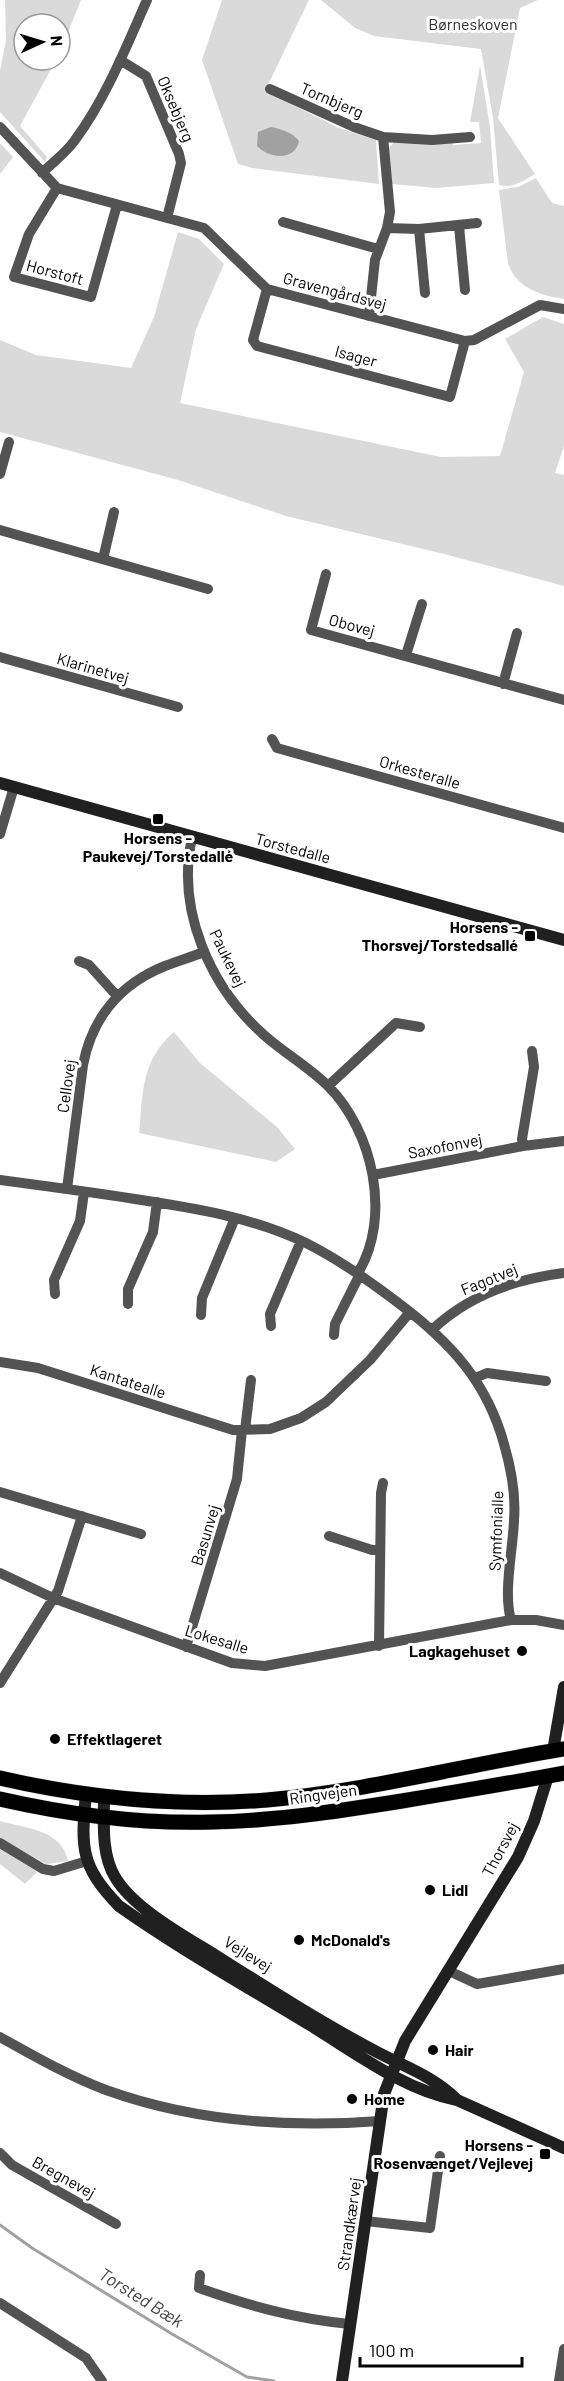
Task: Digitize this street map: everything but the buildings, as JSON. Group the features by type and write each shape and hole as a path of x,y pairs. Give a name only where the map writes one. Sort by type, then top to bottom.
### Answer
{"main road":[{"name":"Thorsvej","path":"548,1776 559,1750"},
{"name":"Ringvejen","path":"104,1797 171,1801 267,1800 356,1788 559,1750"},
{"name":"Ringvejen","path":"84,1815 104,1818 211,1822 267,1820 374,1805 564,1773"},
{"path":"0,1778 39,1787 104,1797"},
{"path":"0,1799 84,1815"}],"street":[{"path":"42,173 74,142 99,101 147,0"},
{"name":"Oksebjerg","path":"120,60 146,76 179,154 181,163 167,218"},
{"name":"Tornbjerg","path":"270,89 345,123 383,137 432,140 470,137"},
{"name":"Gravengårdsvej","path":"0,127 57,188 204,228 267,289 465,341"},
{"path":"369,316 373,297 373,273 378,249 387,228 390,204 383,137"},
{"name":"Horstoft","path":"57,188 29,234 14,277 91,297 117,205"},
{"path":"283,222 378,249"},
{"path":"387,228 419,229 477,223"},
{"path":"459,226 465,290"},
{"path":"419,229 425,293"},
{"name":"Isager","path":"267,289 253,340 257,346 450,397 465,341"},
{"path":"465,341 474,340 540,305 564,309"},
{"path":"0,474 9,442"},
{"path":"102,559 114,512"},
{"path":"0,530 208,589"},
{"name":"Obovej","path":"326,574 311,630 564,700"},
{"path":"406,655 422,604"},
{"path":"503,684 517,633"},
{"name":"Klarinetvej","path":"0,657 178,707"},
{"name":"Orkesteralle","path":"272,739 277,748 564,828"},
{"name":"Torstedalle","path":"0,783 564,940"},
{"path":"0,834 14,787"},
{"name":"Paukevej","path":"192,838 189,855 191,899 204,952 224,989 250,1022 328,1086 354,1124 373,1175 375,1206 368,1251 359,1273"},
{"name":"Cellovej","path":"67,1189 86,1050 96,1025 117,996 149,974 204,952"},
{"path":"79,961 89,965 117,996"},
{"path":"328,1086 396,1023 420,1027"},
{"path":"523,1146 522,1138 534,1067 532,1051"},
{"name":"Saxofonvej","path":"373,1175 523,1146 564,1141"},
{"name":"Symfonialle","path":"0,1180 194,1208 235,1218 302,1241 359,1273 433,1329 475,1378 496,1419 510,1468 514,1518 509,1583 511,1620"},
{"path":"55,1294 54,1280 80,1221 84,1192"},
{"path":"128,1304 128,1289 153,1232 157,1203"},
{"path":"201,1315 202,1298 235,1218"},
{"path":"271,1326 270,1314 302,1241"},
{"path":"334,1335 335,1324 359,1273"},
{"name":"Fagotvej","path":"433,1329 460,1307 497,1289 523,1280 564,1273"},
{"name":"Kantatealle","path":"0,1362 38,1368 218,1426 243,1430 276,1427 315,1410 338,1392 370,1360 410,1312"},
{"path":"475,1378 487,1373 546,1381"},
{"path":"243,1430 251,1380"},
{"name":"Basunvej","path":"186,1647 237,1479 243,1430"},
{"path":"379,1646 383,1483"},
{"path":"0,1492 141,1534"},
{"path":"0,1683 60,1585 82,1516"},
{"path":"329,1536 372,1550 380,1550"},
{"name":"Lokesalle","path":"0,1573 53,1598 232,1663 265,1666 511,1620 536,1620 564,1625"},
{"name":"Thorsvej","path":"559,1750 564,1687"},
{"name":"Thorsvej","path":"393,2067 405,2041 518,1857 534,1821 548,1776"},
{"name":"Vejlevej","path":"86,1794 82,1837 87,1861 102,1889 128,1912 393,2067"},
{"name":"Vejlevej","path":"104,1797 106,1849 112,1871 128,1894 143,1907 438,2097 457,2100 564,2148"},
{"path":"0,1843 43,1869 54,1871 87,1861"},
{"path":"450,1971 477,1984 564,1969"},
{"path":"0,2037 47,2063 105,2090 179,2111 273,2122 380,2121"},
{"name":"Strandkærvej","path":"342,2381 384,2094 393,2067"},
{"name":"Bregnevej","path":"0,2152 12,2166 116,2224"},
{"path":"365,2221 430,2228 440,2156"},
{"path":"200,2275 199,2288 243,2304 282,2314 350,2324"},
{"path":"0,2303 86,2358 102,2381"},
{"path":"560,2381 564,2349"}],"green space":[{"path":"5,0 81,0 72,22 72,12 12,12 12,72 49,72 20,126 47,157 45,162 0,112 0,71 6,40"},
{"path":"222,0 309,0 265,91 339,128 376,140 379,184 252,168 238,164 202,60"},
{"name":"Børneskoven","path":"321,0 538,0 520,8 498,118 535,174 513,185 499,185 493,118 481,49 374,36 355,28"},
{"path":"480,66 490,127 494,183 436,188 392,184 388,149 394,142 452,142 453,145 481,143 479,122 470,122"},
{"path":"0,143 13,157 0,174"},
{"path":"536,178 552,203 564,206 564,299 530,289 516,278 508,263 499,190 518,187"},
{"path":"178,232 199,239 224,264 196,329 180,403 441,457 500,456 524,372 505,339 543,317 564,324 564,446 555,473 564,475 564,586 286,516 178,480 0,432 0,340 36,355 131,368 154,317"},
{"path":"174,1032 200,1063 277,1127 295,1149 276,1162 139,1133 143,1091 149,1066 163,1043"},
{"path":"0,1821 42,1832 51,1837 65,1851 68,1861 46,1864 0,1838"},
{"path":"0,1845 37,1872 25,1884 0,1864"}],"shaded area":[{"path":"271,127 290,133 299,141 292,152 281,156 274,155 257,146 258,132"}],"waterway":[{"name":"Torsted Bæk","path":"0,2225 32,2248 247,2377 274,2381"}],"place":[{"name":"Horsens - Paukevej/Torstedallé","path":"158,819"},
{"name":"Horsens - Thorsvej/Torstedsallé","path":"530,936"},
{"name":"Lagkagehuset","path":"522,1651"},
{"name":"Effektlageret","path":"55,1739"},
{"name":"Lidl","path":"430,1890"},
{"name":"McDonald's","path":"299,1940"},
{"name":"Hair","path":"433,2050"},
{"name":"Home","path":"352,2099"},
{"name":"Horsens - Rosenvænget/Vejlevej","path":"545,2154"}]}
